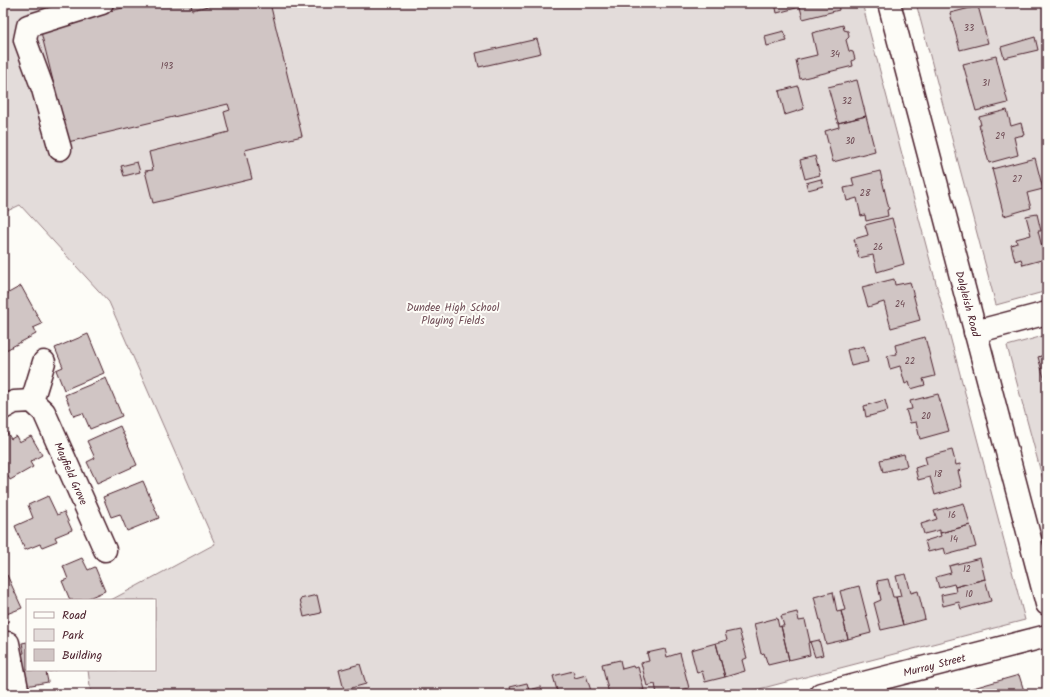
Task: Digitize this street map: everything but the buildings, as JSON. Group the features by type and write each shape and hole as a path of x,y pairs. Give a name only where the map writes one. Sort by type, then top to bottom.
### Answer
{"street":[{"path":"60,149 43,89 25,40 28,26 102,3"},
{"name":"Dalgleish Road","path":"889,3 1047,604"},
{"path":"975,332 1047,313"},
{"path":"3,408 14,402 32,401 44,362"},
{"name":"Mayfield Grove","path":"32,401 44,412 104,550"},
{"name":"Murray Street","path":"821,694 1047,636"},
{"path":"8,643 12,681"}],"green space":[{"name":"Dundee High School Playing Fields","path":"3,3 862,3 1025,620 740,694 91,694 88,671 156,671 156,599 113,599 215,544 109,302 20,205 3,213"},
{"path":"916,3 1047,3 1047,291 996,305"},
{"path":"1047,335 1047,495 1007,346"}]}
